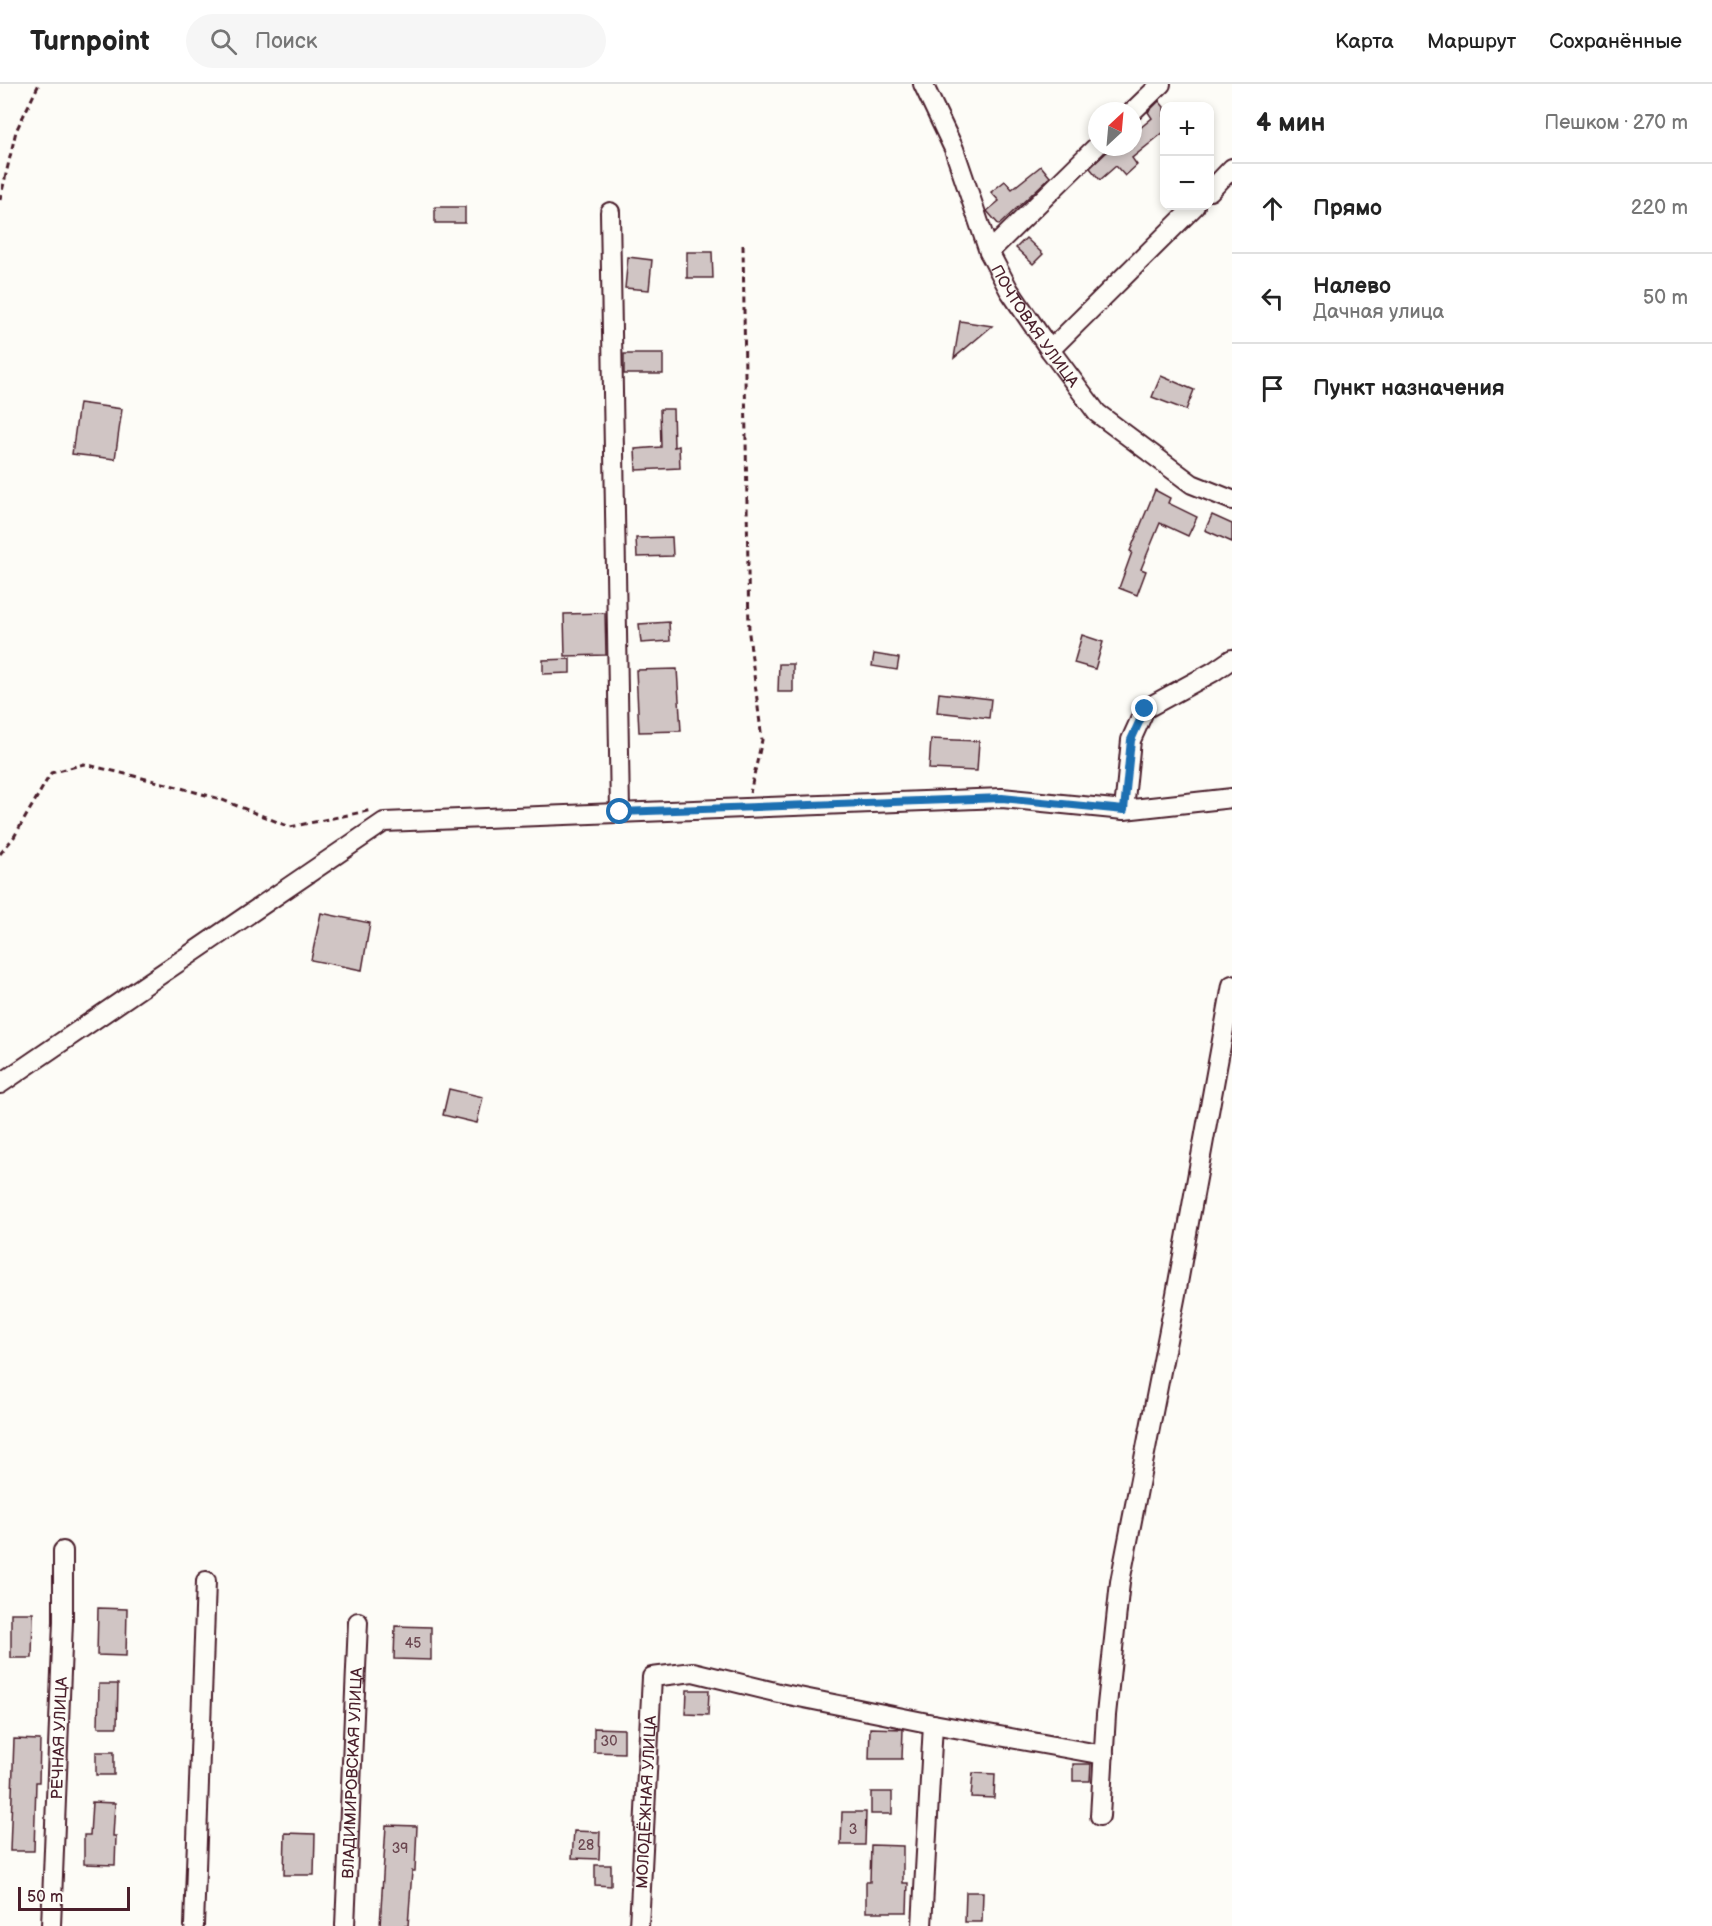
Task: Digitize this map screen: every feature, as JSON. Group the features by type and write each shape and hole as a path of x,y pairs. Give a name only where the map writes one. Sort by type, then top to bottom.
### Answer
{"street":[{"name":"ПОЧТОВАЯ УЛИЦА","path":"923,84 954,149 988,252 1050,350 1097,413 1192,484 1232,500"},
{"path":"1142,102 1161,84"},
{"path":"988,252 1088,155"},
{"path":"1214,186 1232,168"},
{"path":"1050,350 1191,210"},
{"path":"610,212 620,812"},
{"path":"1124,810 1131,740 1145,709 1213,672 1232,658"},
{"path":"0,1084 384,822 1002,798 1124,810 1232,798"},
{"path":"1101,1816 1104,1755 1120,1582 1176,1294 1232,985"},
{"name":"РЕЧНАЯ УЛИЦА","path":"51,1926 63,1622 63,1551"},
{"path":"194,1926 206,1581"},
{"name":"ВЛАДИМИРОВСКАЯ УЛИЦА","path":"345,1926 358,1622"},
{"name":"МОЛОДЁЖНАЯ УЛИЦА","path":"639,1926 652,1677 693,1672 778,1693 933,1724"},
{"path":"922,1926 933,1724 1104,1755"}],"path":[{"path":"0,200 16,131 39,84"},
{"path":"743,246 749,634 762,740 747,807"},
{"path":"0,854 14,837 51,773 84,764 220,799 290,827 371,810 384,822"}],"building":[{"path":"1159,101 1160,135 1142,150 1142,126 1152,118 1148,112"},
{"path":"1103,156 1134,156 1132,158 1137,165 1125,176 1116,166 1100,180 1090,168"},
{"path":"1041,166 1050,177 999,225 987,211 999,201 991,192 1005,181 1012,189"},
{"path":"435,207 465,207 465,223 435,223"},
{"path":"1026,238 1043,254 1033,264 1016,248"},
{"path":"687,252 712,252 713,278 687,278"},
{"path":"628,257 652,260 649,290 625,288"},
{"path":"960,321 992,326 954,358"},
{"path":"624,354 663,354 663,374 624,374"},
{"path":"1161,376 1194,390 1186,410 1152,397"},
{"path":"79,403 122,409 115,459 72,454"},
{"path":"660,409 673,409 674,447 679,446 680,468 636,470 635,449 661,447"},
{"path":"1155,490 1170,498 1168,503 1197,517 1188,536 1160,523 1141,569 1146,571 1137,595 1119,588 1132,552 1130,551"},
{"path":"1212,515 1232,524 1232,542 1205,530"},
{"path":"672,537 673,556 637,557 636,538"},
{"path":"605,613 606,655 565,656 564,614"},
{"path":"669,622 670,641 641,643 639,624"},
{"path":"1082,635 1103,642 1095,669 1074,663"},
{"path":"874,654 899,658 897,670 872,666"},
{"path":"570,659 570,673 543,674 543,660"},
{"path":"779,664 793,664 793,692 778,692"},
{"path":"677,669 681,731 639,732 636,670"},
{"path":"939,693 991,699 989,718 937,712"},
{"path":"931,739 979,741 977,771 929,769"},
{"path":"321,913 370,923 362,970 311,960"},
{"path":"449,1089 483,1097 477,1123 443,1115"},
{"path":"98,1608 127,1609 126,1656 97,1655"},
{"path":"11,1613 33,1613 32,1658 11,1658"},
{"path":"395,1626 431,1627 431,1660 394,1659"},
{"path":"99,1684 118,1684 117,1727 98,1727"},
{"path":"687,1690 709,1690 708,1715 686,1714"},
{"path":"594,1728 624,1729 624,1753 594,1752"},
{"path":"870,1728 903,1729 902,1759 869,1759"},
{"path":"14,1739 40,1740 34,1851 10,1851"},
{"path":"96,1752 114,1752 114,1775 96,1775"},
{"path":"1073,1764 1091,1764 1090,1781 1073,1781"},
{"path":"973,1773 995,1774 994,1798 971,1797"},
{"path":"871,1792 892,1792 892,1814 871,1814"},
{"path":"92,1802 115,1803 113,1836 116,1836 115,1865 84,1864 84,1835 90,1835"},
{"path":"842,1812 866,1812 865,1845 841,1845"},
{"path":"386,1825 417,1826 415,1871 412,1871 408,1926 380,1926"},
{"path":"574,1831 600,1832 599,1859 572,1858"},
{"path":"285,1833 315,1834 314,1875 284,1875"},
{"path":"871,1845 903,1846 903,1883 908,1883 907,1912 866,1912 866,1882 870,1882"},
{"path":"595,1865 611,1865 611,1886 595,1885"},
{"path":"966,1892 983,1892 982,1922 965,1922"}],"route":[{"path":"620,812 1002,798 1124,810 1131,740 1145,709"}]}
